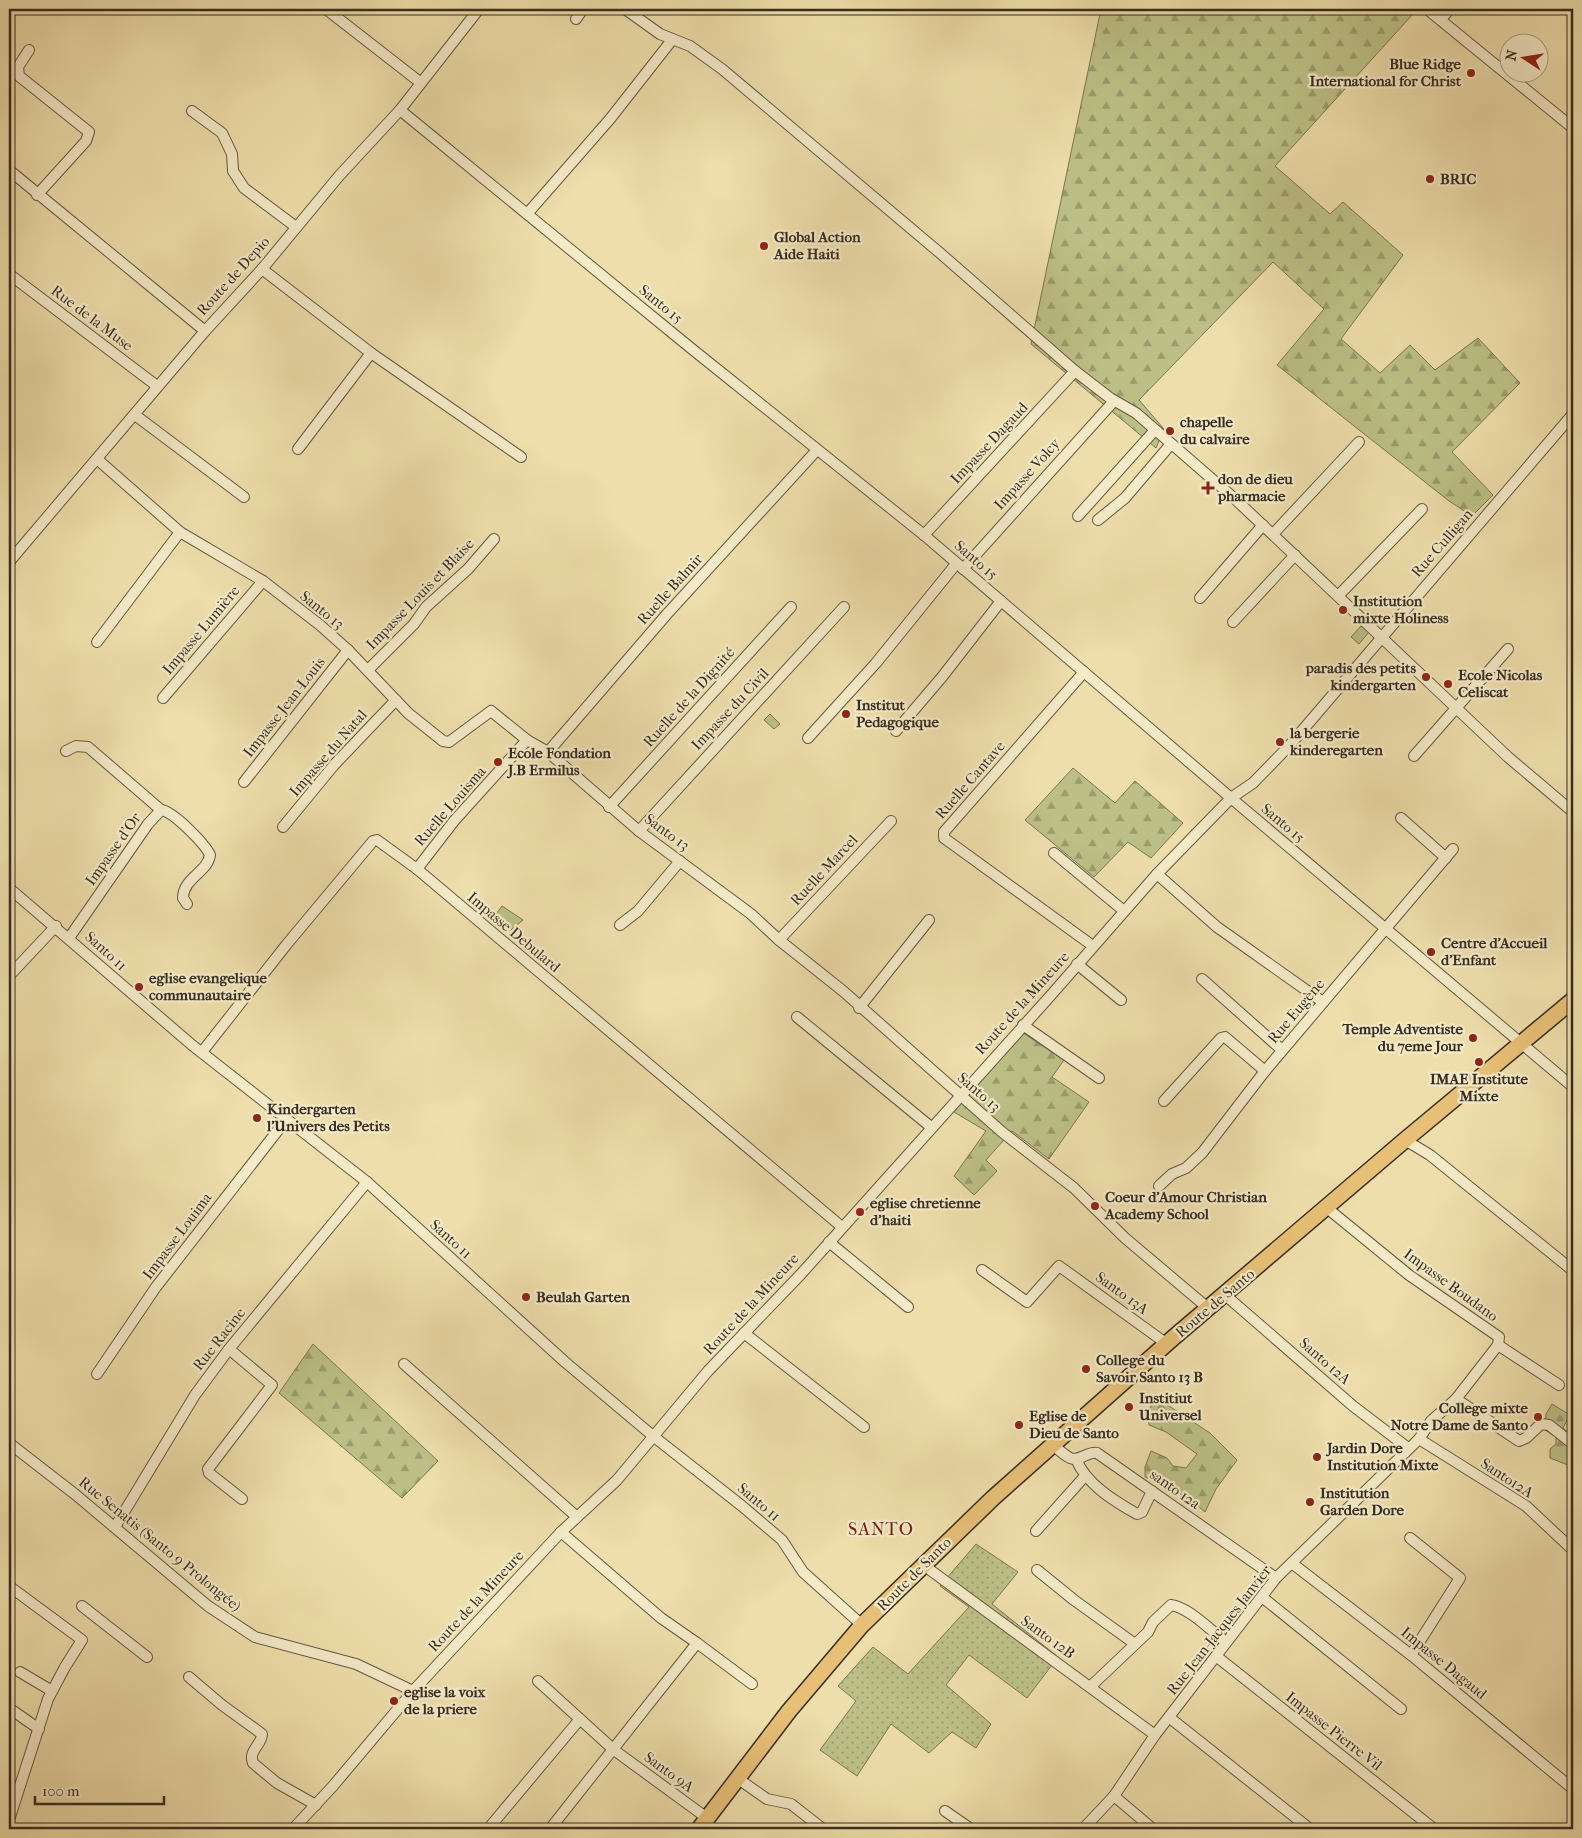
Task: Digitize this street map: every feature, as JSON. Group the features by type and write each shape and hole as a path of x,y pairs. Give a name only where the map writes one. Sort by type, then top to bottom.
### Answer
{"main road":[{"name":"Route de Santo","path":"703,1824 789,1710 862,1625 922,1564 992,1498 1224,1294 1573,1000"}],"street":[{"path":"326,9 421,83"},
{"name":"Route de Depio","path":"9,562 135,415 157,386 262,268 339,176 400,110 479,9"},
{"path":"576,19 583,9"},
{"path":"625,9 672,40 690,46 722,69 940,253 1075,372 1114,401 1136,413 1273,534 1508,757 1573,812"},
{"path":"1428,9 1573,128"},
{"path":"1440,19 1450,9"},
{"path":"527,214 610,119 672,40"},
{"path":"29,50 18,67 18,76 89,132 86,141 37,195"},
{"name":"Santo 15","path":"400,110 924,535 1573,1087"},
{"path":"192,111 222,133 232,154 233,171 244,188 296,227"},
{"path":"9,170 37,195 205,331"},
{"path":"262,268 371,352 521,457"},
{"name":"Rue de la Muse","path":"9,274 157,386"},
{"path":"298,449 371,352"},
{"name":"Impasse Dagaud","path":"924,535 1075,372"},
{"name":"Impasse Volcy","path":"808,738 876,663 959,566 1114,401"},
{"name":"Rue Culligan","path":"1231,798 1253,783 1289,746 1573,414"},
{"path":"135,415 244,498"},
{"path":"1078,516 1155,430"},
{"path":"1273,534 1359,442"},
{"path":"1098,520 1103,518 1125,498 1171,444"},
{"name":"Ruelle Balmir","path":"548,752 667,614 818,450"},
{"name":"Santo 13","path":"97,459 180,532 262,581 320,625 348,650 408,713 446,742 491,711 528,740 548,752 609,807 751,914 779,940 843,991 859,1008 1002,1132 1074,1188 1125,1238 1209,1309"},
{"path":"1338,596 1422,509"},
{"path":"1200,598 1263,525"},
{"path":"97,642 180,532"},
{"name":"Impasse Louis et Blaise","path":"368,670 409,629 426,607 468,569 494,539"},
{"path":"1234,622 1295,555"},
{"name":"Impasse Lumière","path":"163,698 262,581"},
{"path":"896,731 942,678 1001,601"},
{"name":"Ruelle de la Dignité","path":"609,807 790,607"},
{"name":"Impasse du Civil","path":"639,831 844,608"},
{"path":"1414,756 1508,649"},
{"name":"Impasse Jean-Louis","path":"244,782 348,650"},
{"name":"Ruelle Cantave","path":"1084,672 944,835 944,838 1093,946"},
{"name":"Impasse du Natal","path":"283,827 334,765 396,700"},
{"name":"Ruelle Louisma","path":"417,869 454,821 528,740"},
{"path":"66,751 76,746 88,747 161,810"},
{"name":"Route de la Mineure","path":"293,1829 316,1805 413,1691 561,1532 617,1480 708,1371 829,1242 1124,910 1231,798"},
{"name":"Impasse d'Or","path":"69,938 148,824 161,810 169,812 210,855 207,863 186,886 183,898 187,904"},
{"path":"1401,818 1446,858"},
{"name":"Ruelle Marcel","path":"779,940 891,821"},
{"name":"Impasse Debulard","path":"202,1052 287,944 374,841 381,841 417,869 842,1227"},
{"name":"Rue Eugène","path":"1159,1186 1172,1174 1186,1168 1202,1153 1282,1050 1453,849"},
{"path":"1054,852 1124,910"},
{"path":"620,925 638,911 680,860"},
{"path":"1157,874 1239,944 1324,1002"},
{"name":"Santo 11","path":"9,888 56,926 126,990 286,1120 367,1182 565,1362 652,1436 742,1506 782,1540 803,1572 862,1625"},
{"path":"859,1008 929,920"},
{"path":"9,976 56,926"},
{"path":"1078,964 1121,1000"},
{"path":"1202,979 1282,1050"},
{"path":"797,1017 931,1127"},
{"path":"1023,1025 1099,1078"},
{"path":"1164,1100 1220,1038 1225,1037 1265,1071"},
{"name":"Impasse Louima","path":"97,1374 156,1287 286,1120"},
{"path":"1405,1140 1430,1155 1571,1269"},
{"name":"Rue Racine","path":"114,1527 195,1395 228,1349 367,1182"},
{"name":"Impasse Boudano","path":"1327,1208 1409,1274 1499,1337 1498,1345 1456,1399"},
{"path":"829,1242 908,1307"},
{"name":"Santo 13A","path":"982,1270 1027,1302 1059,1266 1167,1344"},
{"name":"Santo 12A","path":"1224,1294 1353,1406 1408,1448"},
{"path":"744,1333 864,1427"},
{"path":"1498,1345 1559,1385"},
{"path":"228,1349 272,1385 208,1469 209,1472 242,1499"},
{"path":"404,1364 577,1517"},
{"path":"1456,1399 1519,1441 1526,1438 1541,1424 1549,1425 1573,1444"},
{"name":"Rue Jean-Jacques Janvier","path":"1082,1829 1114,1796 1155,1735 1170,1718 1276,1578 1293,1564 1418,1439 1431,1420 1456,1399"},
{"name":"Santo12A","path":"1418,1439 1526,1506 1573,1550"},
{"name":"Rue Senatis (Santo 9 Prolongée)","path":"9,1444 114,1527 208,1606 255,1637 356,1664 413,1691"},
{"path":"1053,1445 1070,1458 1076,1459 1085,1476 1137,1514 1142,1512 1152,1491"},
{"name":"santo 12a","path":"1076,1459 1093,1452 1097,1453 1276,1578"},
{"path":"1036,1531 1085,1476"},
{"path":"561,1532 661,1618 752,1684"},
{"path":"1410,1538 1460,1578 1411,1655"},
{"name":"Santo 12B","path":"922,1564 1155,1735"},
{"name":"Impasse Dagaud","path":"1293,1564 1411,1655 1573,1789"},
{"path":"1037,1570 1074,1600 1135,1644"},
{"path":"9,1586 82,1640 52,1691 9,1820"},
{"path":"1262,1597 1401,1709"},
{"path":"1090,1687 1148,1632 1153,1622 1170,1605 1177,1606 1226,1642"},
{"path":"82,1606 147,1657"},
{"path":"550,1829 696,1644"},
{"name":"Impasse Pierre Vil","path":"1216,1656 1434,1829"},
{"path":"20,1672 52,1691"},
{"path":"189,1677 222,1705 262,1734 262,1738 252,1752 253,1762 277,1783 316,1805"},
{"name":"Santo 9A","path":"538,1681 614,1750 703,1824"},
{"path":"9,1708 39,1729"},
{"path":"1170,1718 1310,1829"},
{"path":"488,1829 580,1719"},
{"path":"737,1778 768,1799 791,1804 823,1829"},
{"path":"1114,1796 1153,1829"},
{"path":"945,1811 971,1829"}],"green space":[{"path":"1101,9 1410,9 1413,14 1275,166 1330,214 1343,202 1403,255 1341,339 1380,373 1410,345 1435,370 1478,338 1520,383 1452,452 1493,495 1472,516 1449,501 1277,365 1324,309 1273,262 1139,400 1164,429 1156,448 1031,344"},
{"path":"1362,625 1369,632 1359,644 1351,637"},
{"path":"770,714 780,724 774,729 764,720"},
{"path":"1073,768 1115,803 1135,781 1183,823 1151,858 1128,842 1094,877 1025,820"},
{"path":"502,906 523,920 511,930 494,917"},
{"path":"1023,1033 1064,1060 1052,1077 1089,1102 1049,1159 1012,1131 986,1160 997,1171 974,1195 954,1176 986,1131 954,1112 966,1095"},
{"path":"313,1344 438,1461 402,1498 279,1393"},
{"path":"1154,1399 1160,1400 1210,1433 1237,1460 1216,1489 1205,1512 1176,1492 1145,1477 1145,1467 1151,1451 1167,1458 1173,1466 1186,1468 1197,1454 1166,1432 1149,1425 1147,1415"},
{"path":"1552,1404 1570,1415 1563,1428 1573,1437 1573,1467 1550,1458 1550,1449 1556,1444 1556,1437 1545,1430 1546,1414"},
{"path":"976,1544 1018,1572 992,1604 1058,1657 1027,1698 969,1655 946,1685 991,1724 976,1748 952,1732 929,1753 891,1724 857,1776 820,1750 856,1701 838,1686 873,1647 908,1674 969,1607 940,1586"}],"place":[{"name":"Blue Ridge International for Christ","path":"1471,73"},
{"name":"BRIC","path":"1430,179"},
{"name":"Global Action Aide Haiti","path":"764,246"},
{"name":"chapelle du calvaire","path":"1170,431"},
{"name":"don de dieu pharmacie","path":"1208,488"},
{"name":"Institution mixte Holiness","path":"1343,610"},
{"name":"paradis des petits kindergarten","path":"1426,677"},
{"name":"Ecole Nicolas Celiscat","path":"1448,684"},
{"name":"Institut Pedagogique","path":"846,714"},
{"name":"la bergerie kinderegarten","path":"1280,742"},
{"name":"Ecole Fondation J.B Ermilus","path":"498,762"},
{"name":"Centre d'Accueil d'Enfant","path":"1431,952"},
{"name":"eglise evangelique communautaire","path":"139,987"},
{"name":"Temple Adventiste du 7eme Jour","path":"1473,1038"},
{"name":"IMAE Institute Mixte","path":"1479,1062"},
{"name":"Kindergarten l'Univers des Petits","path":"257,1118"},
{"name":"Coeur d'Amour Christian Academy School","path":"1095,1206"},
{"name":"eglise chretienne d'haiti","path":"860,1212"},
{"name":"Beulah Garten","path":"526,1297"},
{"name":"College du Savoir Santo 13 B","path":"1086,1369"},
{"name":"Institiut Universel","path":"1129,1407"},
{"name":"College mixte Notre Dame de Santo","path":"1538,1417"},
{"name":"Eglise de Dieu de Santo","path":"1019,1425"},
{"name":"Jardin Dore Institution Mixte","path":"1317,1457"},
{"name":"Institution Garden Dore","path":"1310,1502"},
{"name":"eglise la voix de la priere","path":"394,1701"}],"district":[{"name":"SANTO","path":"881,1529"}]}
